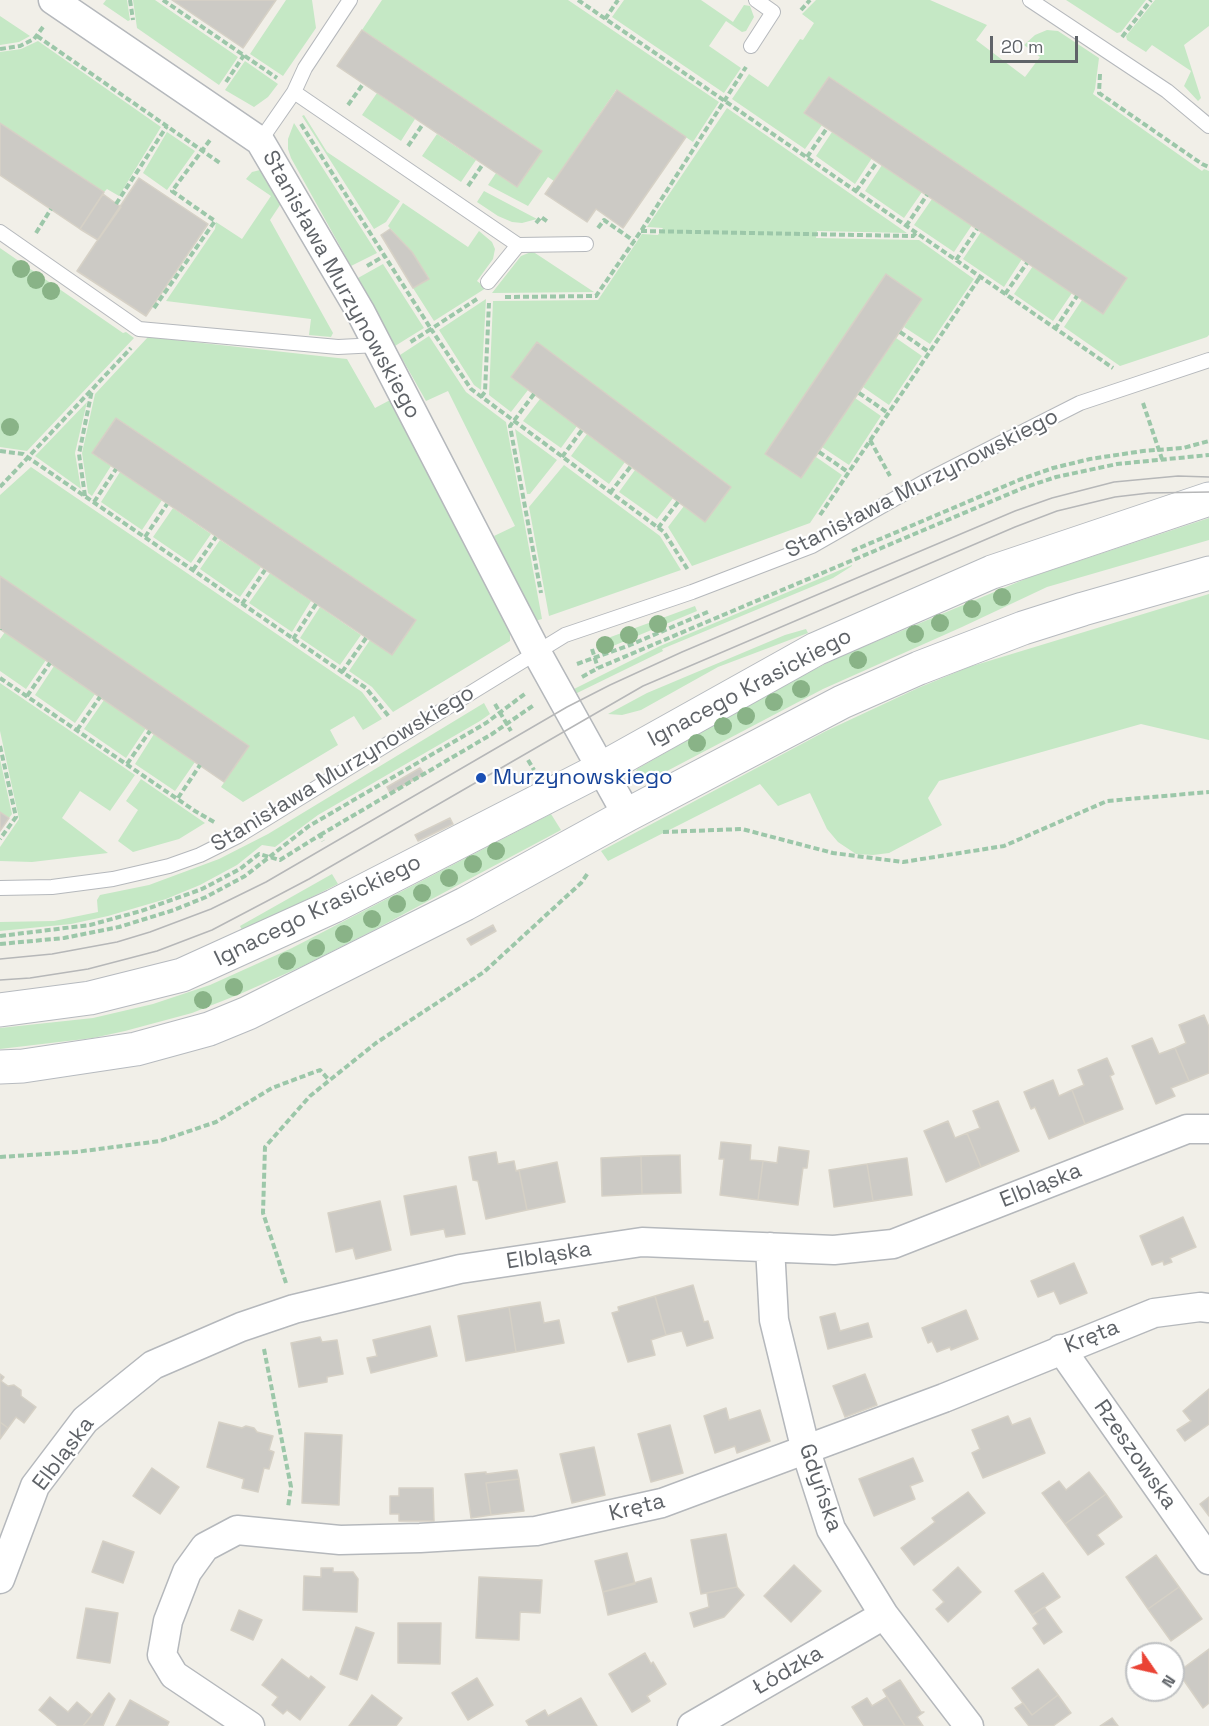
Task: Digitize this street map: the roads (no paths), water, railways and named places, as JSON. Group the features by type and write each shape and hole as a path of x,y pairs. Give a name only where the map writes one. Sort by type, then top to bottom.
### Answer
{"main road":[{"name":"Ignacego Krasickiego","path":"0,1010 90,998 182,975 334,906 601,769 816,649 992,572 1209,499"},
{"path":"0,1067 23,1066 136,1049 209,1029 248,1013 465,904 627,815 842,702 919,668 1023,628 1209,573"}],"street":[{"name":"Stanisława Murzynowskiego","path":"53,0 260,141 378,345 536,651 627,815"},
{"name":"Elbląska","path":"0,1580 35,1486 85,1419 153,1365 241,1327 294,1310 460,1269 642,1242 834,1250 893,1244 1187,1129 1209,1129"},
{"name":"Gdyńska","path":"770,1247 774,1320 806,1450 831,1529 884,1615 969,1726"},
{"name":"Kręta","path":"250,1726 174,1675 162,1655 168,1621 187,1572 205,1547 237,1530 351,1540 536,1531 662,1503 944,1398 1154,1312 1209,1308"},
{"name":"Rzeszowska","path":"1061,1349 1209,1560"},
{"name":"Łódzka","path":"692,1726 884,1615"}],"lane":[{"path":"260,141 294,92 305,68 350,0"},
{"path":"751,45 773,12 756,0"},
{"path":"1030,0 1167,91 1209,126"},
{"path":"294,92 518,245 586,244"},
{"path":"0,232 140,329 338,347 378,345"},
{"path":"488,291 518,245"},
{"name":"Stanisława Murzynowskiego","path":"0,888 52,887 102,881 160,868 200,855 238,836 565,635 692,592 812,546 924,482 1080,403 1209,360"}],"tram line":[{"path":"0,959 52,954 117,942 211,909 266,882 567,707 610,685 682,652 1015,511 1052,498 1114,482 1178,476 1209,477"},
{"path":"0,980 88,969 157,951 212,930 309,879 643,686 1015,527 1057,511 1115,497 1149,493 1209,492"}],"place":[{"name":"Murzynowskiego","path":"481,778"}]}
